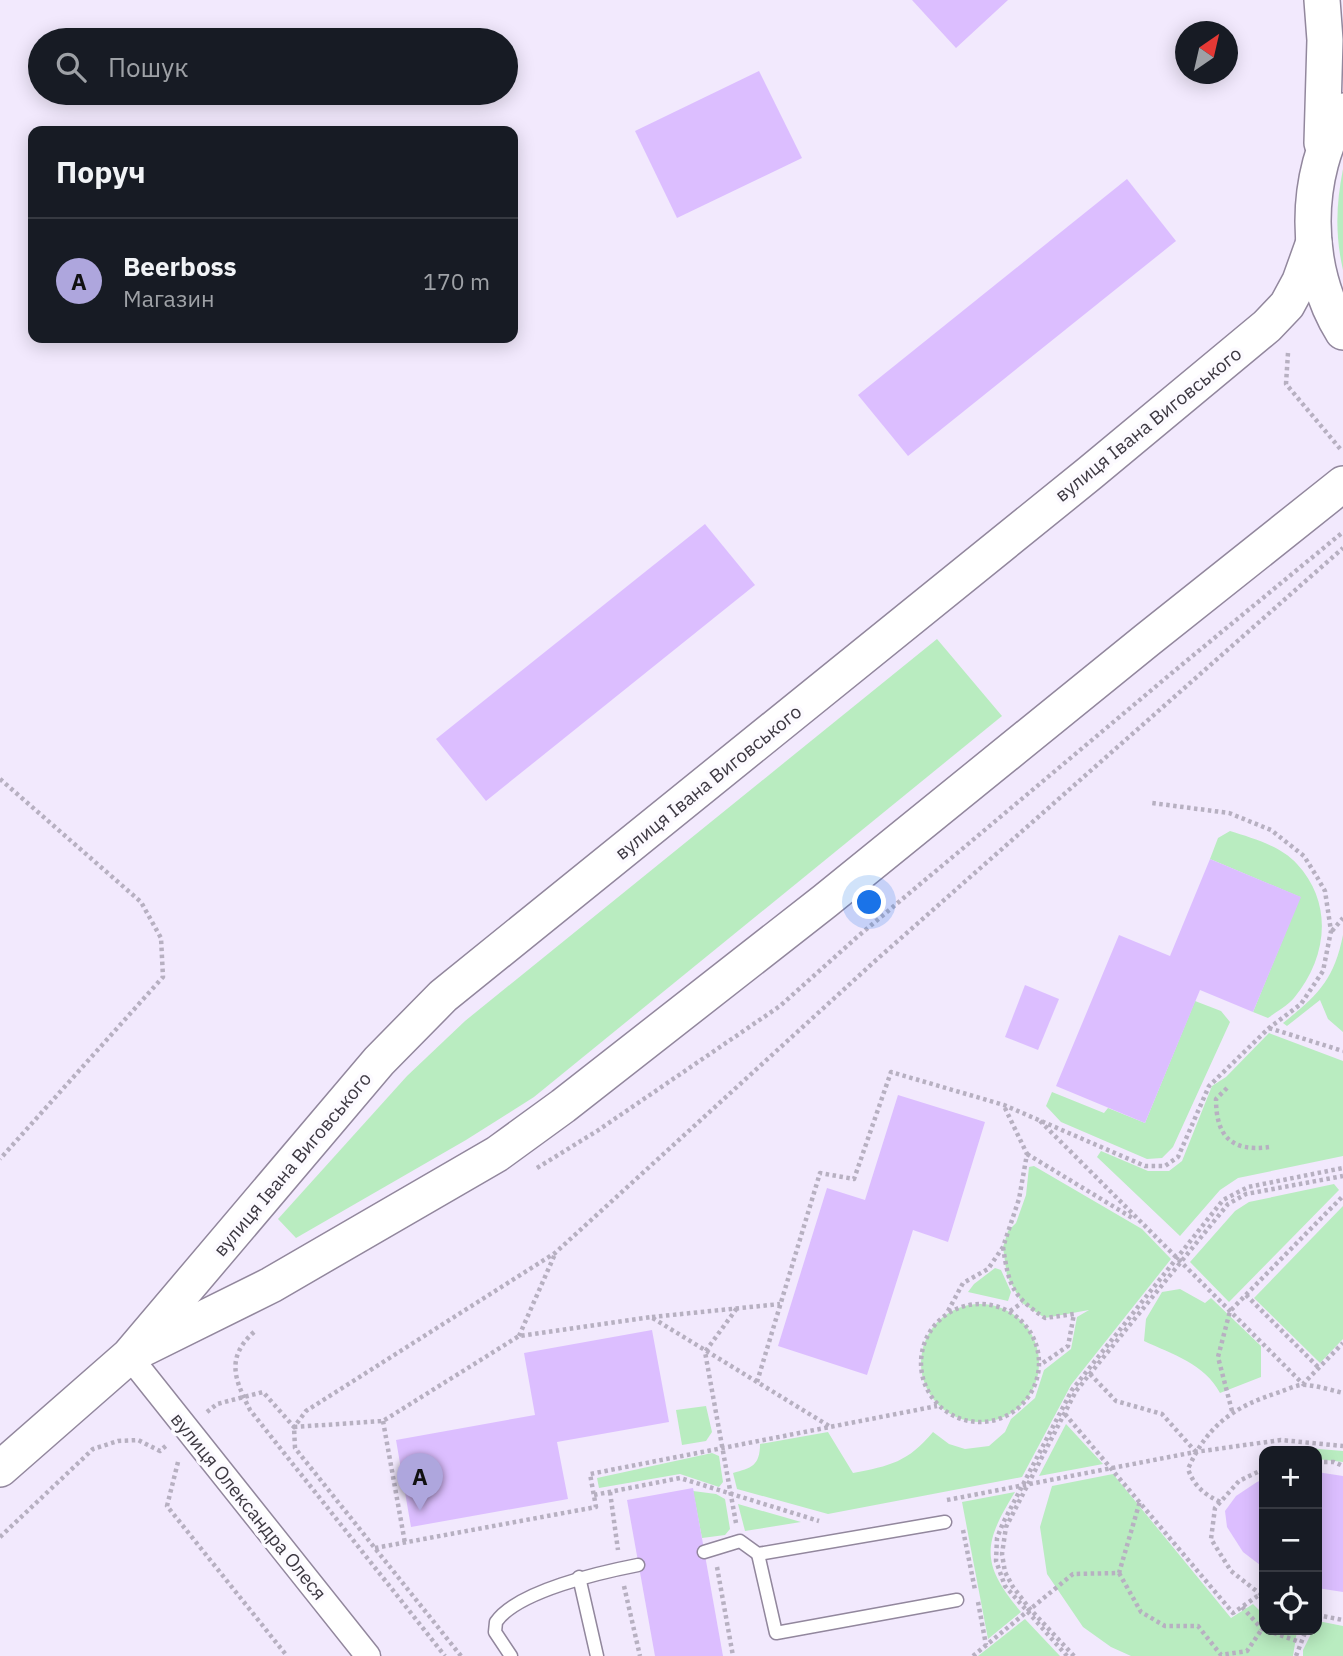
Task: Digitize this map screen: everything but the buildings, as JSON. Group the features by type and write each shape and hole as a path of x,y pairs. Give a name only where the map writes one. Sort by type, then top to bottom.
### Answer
{"main road":[{"path":"1322,0 1325,40 1322,158 1314,200 1314,242 1321,284 1343,332"},
{"path":"1322,158 1343,111"},
{"name":"вулиця Івана Виговського","path":"0,1469 129,1356 379,1061 443,996 1267,326 1287,305 1300,281 1314,242"},
{"name":"вулиця Івана Виговського","path":"129,1356 271,1285 497,1154 563,1106 825,901 1147,639 1342,468"}],"street":[{"name":"вулиця Олександра Олеся","path":"129,1356 368,1656"}],"lane":[{"path":"758,1554 945,1522"},
{"path":"709,1551 740,1541 758,1554 776,1633 957,1600"},
{"path":"511,1656 495,1632 496,1622 501,1614 513,1605 579,1577 638,1565"},
{"path":"579,1577 597,1656"}],"path":[{"path":"1288,353 1286,384 1342,468"},
{"path":"294,1427 306,1411 555,1253 875,961 1343,548"},
{"path":"0,779 141,902 161,938 163,977 0,1159"},
{"path":"757,1382 820,1173 854,1179 891,1072 1004,1105 1145,1166 1165,1166 1178,1157 1209,1086 1269,1028 1301,1004 1323,971 1331,931 1325,891 1304,856 1270,830 1229,813 1152,803"},
{"path":"1331,931 1343,918"},
{"path":"1269,1028 1343,1051"},
{"path":"1227,1088 1216,1099 1216,1119 1225,1137 1239,1147 1269,1147"},
{"path":"1004,1105 1027,1154 1143,1224"},
{"path":"1038,1119 1303,1384 1343,1393"},
{"path":"948,1312 979,1303 1010,1311 1033,1334 1040,1365 1031,1396 1007,1417 976,1423 948,1414 937,1406 927,1393 919,1364 926,1335 948,1312 963,1283 988,1269 1003,1247 1019,1199 1027,1154"},
{"path":"1026,1486 1076,1391 1223,1200 1248,1187 1343,1168"},
{"path":"1067,1656 1028,1611 1005,1572 1002,1554 1006,1527 1072,1390 1228,1204 1246,1194 1343,1175"},
{"path":"1232,1411 1218,1357 1230,1311 1343,1196"},
{"path":"1003,1247 1007,1276 1022,1303 1045,1318 1073,1314 1068,1346 1040,1365"},
{"path":"519,1336 555,1253"},
{"path":"1246,1295 1319,1368"},
{"path":"1010,1311 1022,1303"},
{"path":"294,1427 383,1421 519,1336 651,1317 780,1304"},
{"path":"737,1308 705,1352 740,1541"},
{"path":"651,1317 829,1426"},
{"path":"1220,1502 1205,1494 1192,1481 1188,1469 1195,1452 1211,1431 1232,1411 1303,1384 1343,1343"},
{"path":"1090,1374 1116,1401 1162,1414 1195,1452"},
{"path":"217,1404 263,1392 294,1427 295,1448 461,1656"},
{"path":"375,1548 596,1507 590,1474 937,1406"},
{"path":"250,1410 445,1656"},
{"path":"1065,1413 1233,1613 1259,1598"},
{"path":"383,1421 405,1543"},
{"path":"187,1428 167,1506 287,1656"},
{"path":"0,1537 93,1449 118,1441 138,1440 160,1451"},
{"path":"944,1501 1195,1452 1281,1440 1343,1446"},
{"path":"1322,1462 1334,1462 1343,1466"},
{"path":"1259,1472 1240,1481 1215,1508 1211,1539 1231,1571 1259,1594"},
{"path":"594,1495 680,1478 827,1524 815,1526"},
{"path":"957,1498 960,1512"},
{"path":"1140,1501 1119,1573 1141,1612 1165,1626 1198,1626 1221,1655 1247,1651 1259,1633"},
{"path":"962,1525 986,1645"},
{"path":"709,1551 733,1656"},
{"path":"973,1656 1073,1574 1119,1573"},
{"path":"1242,1607 1259,1626"},
{"path":"1028,1611 1074,1656"},
{"path":"1322,1616 1343,1620"},
{"path":"1278,1635 1300,1643"},
{"path":"1296,1656 1304,1635"}],"green space":[{"path":"1343,169 1343,270 1337,220"},
{"path":"937,639 1002,716 534,1097 466,1140 296,1238 278,1219 407,1076 465,1021"},
{"path":"1230,831 1266,843 1297,864 1317,896 1321,913 1322,931 1314,966 1294,998 1268,1018 1253,1012 1300,897 1210,859 1218,838"},
{"path":"1343,935 1343,1032 1328,1019 1320,1000 1287,1026 1283,1023 1323,985 1335,964"},
{"path":"1195,1001 1221,1011 1230,1022 1173,1147 1162,1158 1147,1159 1061,1122 1046,1106 1052,1092 1104,1113 1108,1108 1145,1123"},
{"path":"1269,1033 1343,1061 1343,1156 1238,1178 1220,1190 1180,1236 1097,1157 1101,1151 1148,1171 1169,1171 1182,1161 1212,1086 1226,1077"},
{"path":"1034,1166 1142,1229 1171,1259 1071,1385 1022,1477 828,1514 737,1489 733,1473 756,1462 760,1444 828,1432 853,1473 898,1461 915,1450 933,1432 949,1444 965,1449 989,1446 1005,1432 1011,1419 1035,1398 1044,1370 1071,1349 1077,1317 1089,1310 1045,1318 1022,1303 1007,1276 1003,1247 1008,1231 1016,1223 1026,1195 1029,1167"},
{"path":"1334,1184 1339,1190 1229,1302 1190,1262 1235,1211 1249,1202"},
{"path":"1343,1206 1343,1339 1320,1363 1254,1298"},
{"path":"995,1268 1001,1270 1011,1292 1008,1301 968,1292 974,1284"},
{"path":"1180,1289 1205,1303 1211,1298 1261,1346 1261,1377 1220,1393 1214,1383 1197,1367 1144,1341 1146,1319 1162,1292"},
{"path":"980,1304 1003,1308 1022,1321 1035,1340 1039,1363 1035,1386 1022,1405 1003,1418 980,1422 957,1418 938,1405 925,1386 921,1363 925,1340 938,1321 957,1308"},
{"path":"706,1406 712,1432 706,1441 682,1445 676,1410"},
{"path":"1066,1424 1103,1464 1039,1476"},
{"path":"1322,1449 1343,1451 1343,1462 1322,1460"},
{"path":"712,1453 719,1456 723,1482 719,1487 680,1474 599,1488 597,1478"},
{"path":"1113,1474 1231,1618 1253,1604 1259,1610 1259,1635 1296,1635 1293,1656 1131,1656 1111,1647 1083,1627 1047,1574 1040,1527 1052,1486"},
{"path":"693,1491 716,1494 725,1499 730,1529 725,1535 702,1538"},
{"path":"1015,1492 997,1526 991,1553 998,1580 1021,1612 988,1639 962,1502"},
{"path":"738,1504 801,1522 745,1531"},
{"path":"1025,1619 1060,1656 978,1656"},
{"path":"1322,1622 1343,1626 1343,1656 1303,1656 1310,1635 1322,1635"}],"place":[{"name":"Beerboss","path":"420,1511"}]}
